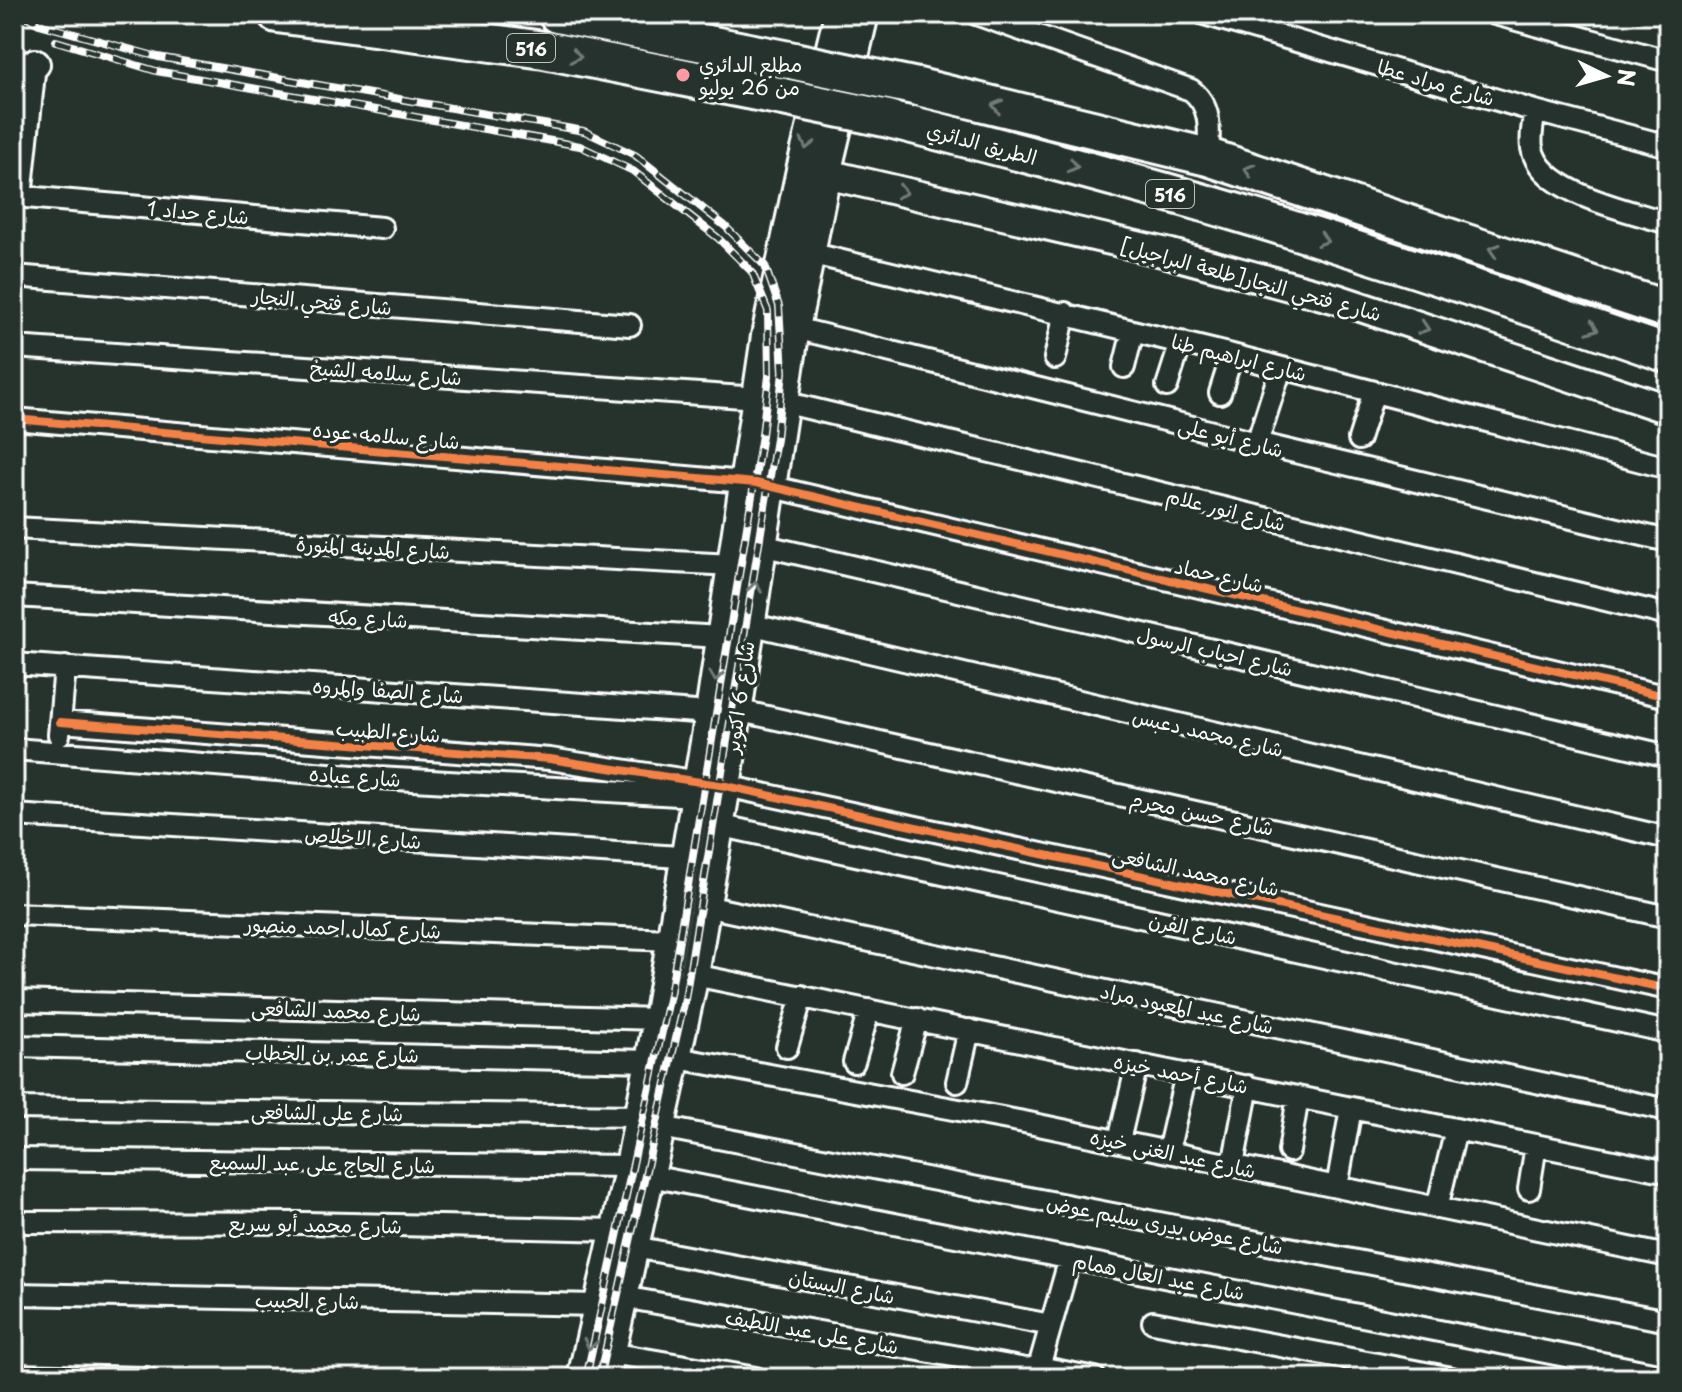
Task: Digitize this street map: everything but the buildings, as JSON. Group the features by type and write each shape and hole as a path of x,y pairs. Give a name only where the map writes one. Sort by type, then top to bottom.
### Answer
{"highway":[{"name":"الطريق الدائري","path":"277,14 544,50 889,119 1104,175 1286,228 1668,354"},
{"name":"الطريق الدائري","path":"557,14 918,87 1208,157 1668,310"}],"street":[{"name":"شارع 6 اكتوبر","path":"771,400 766,336 839,14"},
{"name":"شارع 6 اكتوبر","path":"723,711 721,637 733,565 758,484 771,400 795,328 826,174 864,14"},
{"path":"976,14 1191,90 1199,96 1208,112 1208,157"},
{"name":"شارع مراد عطا","path":"1204,14 1535,111 1668,146"},
{"path":"1495,14 1668,61"},
{"path":"18,197 24,68"},
{"path":"1535,111 1532,147 1535,159 1553,178 1588,198 1668,223"},
{"name":"شارع فتحي النجار[طلعة البراجيل]","path":"826,174 1171,254 1307,291 1668,409"},
{"name":"شارع حداد 1","path":"18,197 382,228"},
{"name":"شارع ابراهيم طنا","path":"809,253 1181,342 1668,468"},
{"name":"شارع فتحي النجار","path":"14,276 630,325"},
{"path":"1055,358 1065,313"},
{"name":"شارع أبو على","path":"795,328 1668,541"},
{"path":"1124,367 1133,331"},
{"path":"1167,386 1181,342"},
{"name":"شارع سلامه الشيخ","path":"14,347 771,400"},
{"path":"1220,393 1232,355"},
{"path":"1257,443 1281,368"},
{"path":"1359,439 1374,392"},
{"name":"شارع انور علام","path":"771,400 1668,615"},
{"name":"شارع سلامه عوده","path":"14,419 758,484"},
{"name":"شارع 6 اكتوبر","path":"664,1059 658,1019 672,940 699,858 723,711 749,624 761,545 758,484"},
{"name":"شارع حماد","path":"758,484 1668,697"},
{"name":"شارع المدينه المنورة","path":"14,528 733,565"},
{"name":"شارع احباب الرسول","path":"761,545 1668,756"},
{"name":"شارع مكه","path":"14,596 721,637"},
{"name":"شارع محمد دعبس","path":"749,624 1668,838"},
{"name":"شارع الصفا والمروه","path":"14,664 723,711"},
{"path":"57,753 65,667"},
{"name":"شارع حسن محرم","path":"723,711 1668,917"},
{"name":"شارع الطبيب","path":"60,722 550,759 710,786"},
{"name":"شارع عباده","path":"14,749 378,778 710,786"},
{"name":"شارع 6 اكتوبر","path":"582,1378 611,1301 664,1059 694,975 705,906 699,858 718,825 710,786"},
{"name":"شارع محمد الشافعى","path":"710,786 1668,989"},
{"name":"شارع الاخلاص","path":"14,815 699,858"},
{"name":"شارع الفرن","path":"718,825 1668,1032"},
{"name":"شارع عبد المعبود مراد","path":"705,906 1668,1110"},
{"name":"شارع كمال احمد منصور","path":"14,914 672,940"},
{"name":"شارع أحمد خيزه","path":"694,975 1668,1172"},
{"path":"787,1047 802,996"},
{"name":"شارع محمد الشافعى","path":"14,1001 658,1019"},
{"path":"854,1062 869,1010"},
{"path":"902,1073 917,1019"},
{"path":"957,1082 969,1030"},
{"name":"شارع عمر بن الخطاب","path":"14,1046 664,1059"},
{"name":"شارع عبد الغنى خيزه","path":"664,1059 1119,1141 1668,1256"},
{"path":"1119,1141 1137,1064"},
{"path":"1171,1139 1186,1074"},
{"path":"1233,1165 1248,1086"},
{"path":"1289,1151 1298,1097"},
{"name":"شارع على الشافعى","path":"14,1108 650,1122"},
{"path":"1337,1187 1351,1108"},
{"name":"شارع عوض بدرى سليم عوض","path":"650,1122 1668,1321"},
{"path":"1437,1208 1456,1129"},
{"path":"1529,1189 1536,1145"},
{"name":"شارع الحاج على عبد السميع","path":"14,1159 640,1171"},
{"name":"شارع عبد العال همام","path":"640,1171 1668,1376"},
{"name":"شارع محمد أبو سريع","path":"14,1222 306,1223 625,1238"},
{"name":"شارع البستان","path":"625,1238 1051,1325"},
{"path":"1039,1367 1070,1258"},
{"name":"شارع الحبيب","path":"14,1294 611,1301"},
{"name":"شارع 6 اكتوبر","path":"608,1365 611,1301"},
{"name":"شارع على عبد اللطيف","path":"611,1301 1095,1378"},
{"path":"1153,1322 1452,1378"},
{"path":"608,1365 756,1378"},
{"path":"14,1375 147,1378"}],"railway":[{"path":"23,14 39,24 158,57 584,131 635,155 725,226 765,266 779,306 783,372 776,439 685,999 599,1378"},
{"path":"56,41 156,71 580,146 633,171 718,238 752,272 768,311 769,376 762,435 670,995 586,1378"}],"cycle path":[{"path":"14,419 756,483 1668,697"},
{"path":"60,722 550,759 726,786 1668,989"}],"place":[{"name":"مطلع الدائري من 26 يوليو","path":"683,75"}]}
